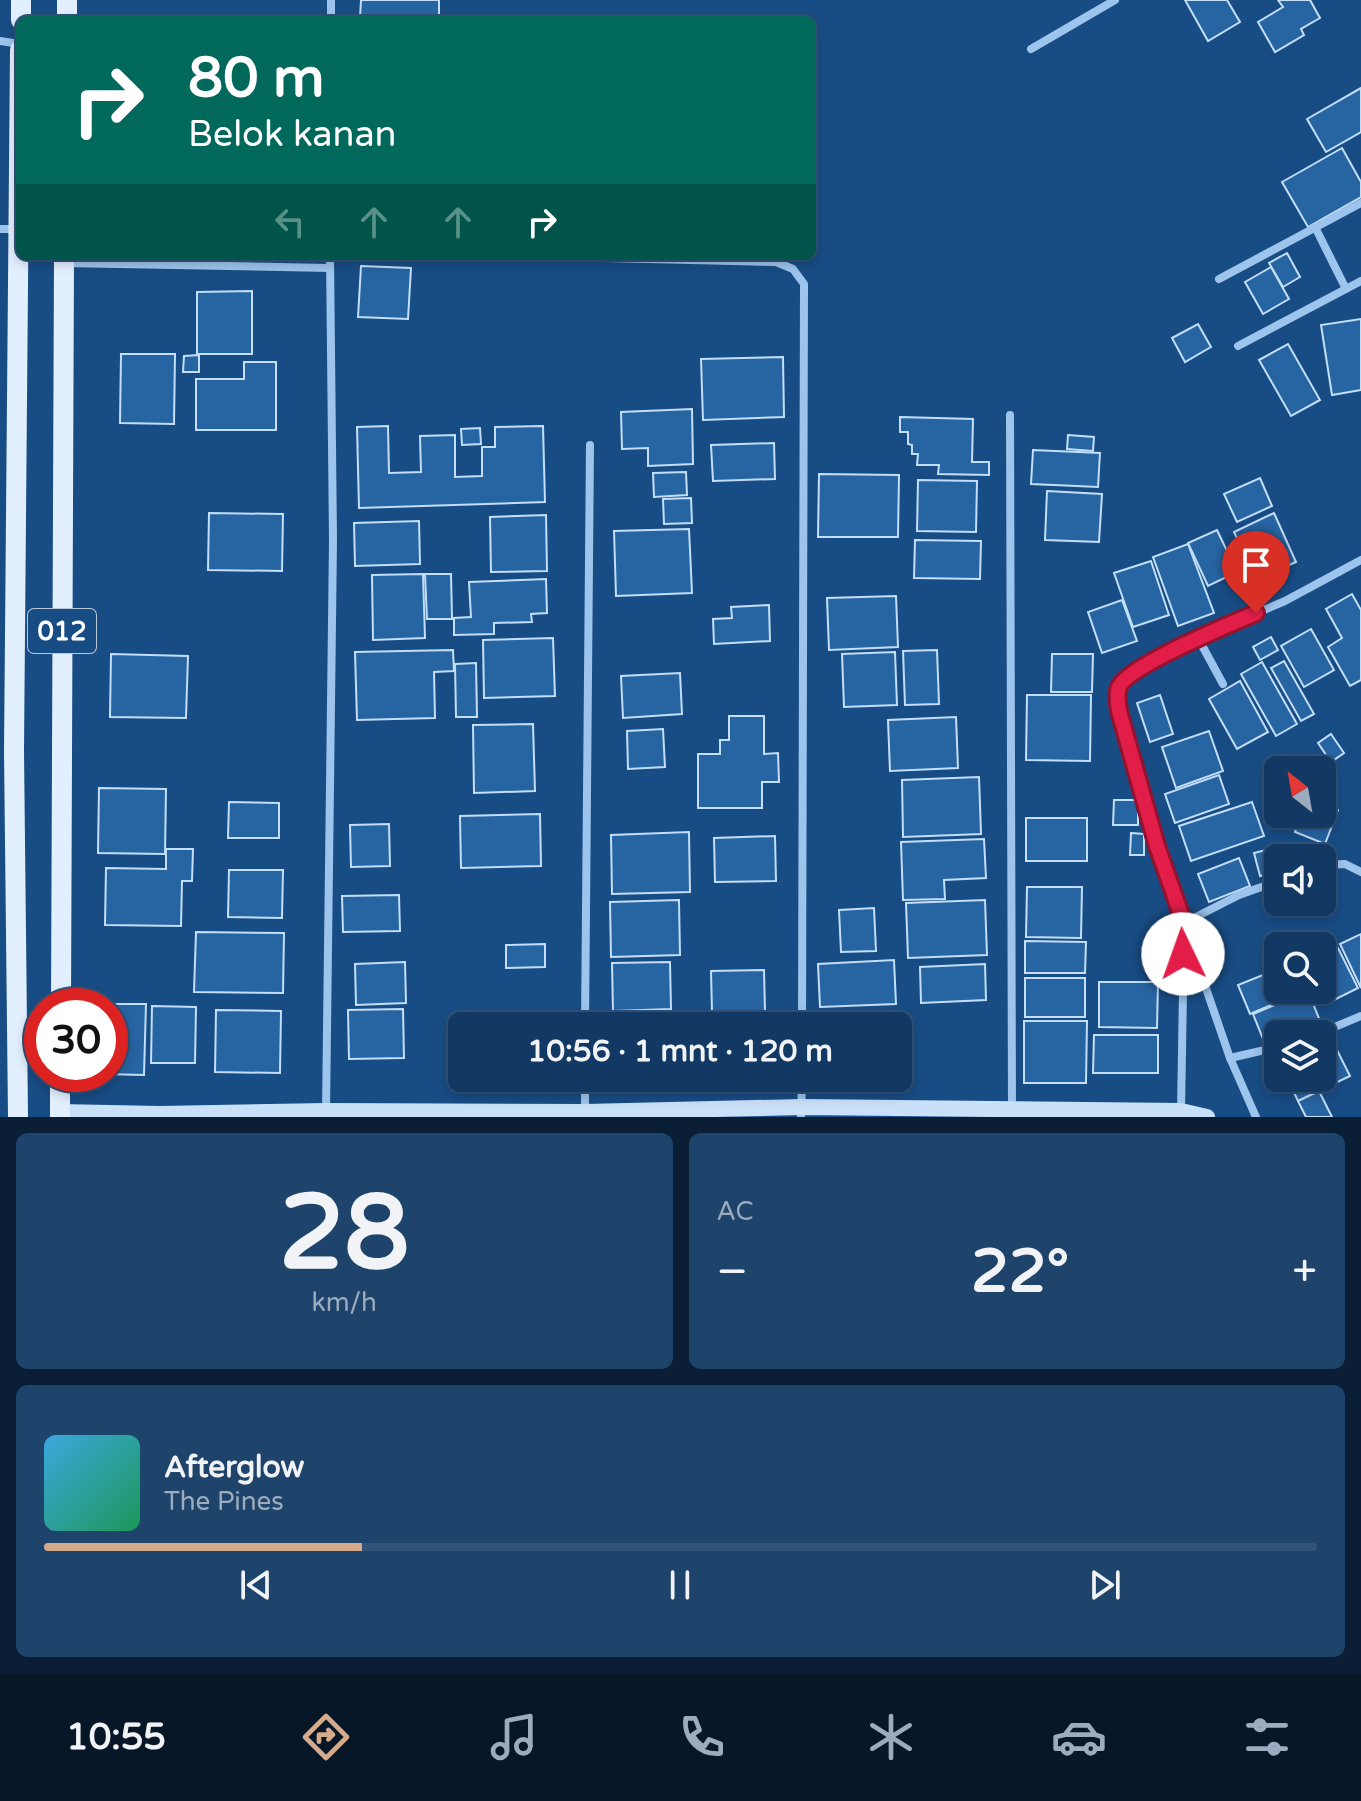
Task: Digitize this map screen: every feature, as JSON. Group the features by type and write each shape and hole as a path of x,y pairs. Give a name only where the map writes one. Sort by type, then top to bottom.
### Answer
{"main road":[{"name":"012","path":"15,1114 9,229 16,113"},
{"name":"012","path":"61,988 64,260"},
{"path":"60,1092 60,1114"}],"street":[{"path":"1031,49 1115,0"},
{"path":"1219,279 1361,203"},
{"path":"1316,229 1346,289"},
{"path":"94,260 330,268"},
{"path":"326,1114 333,540 330,260"},
{"path":"691,260 776,262 793,269 804,284 802,1012"},
{"path":"1238,346 1361,281"},
{"path":"1010,415 1012,1112"},
{"path":"585,1012 590,445"},
{"path":"1256,1117 1230,1058 1157,846 1117,699 1120,686 1129,675 1198,638 1285,601 1361,560"},
{"path":"1198,638 1223,684"},
{"path":"1336,864 1345,864 1361,872"},
{"path":"1184,923 1264,886"},
{"path":"1181,1111 1184,923"},
{"path":"1336,1026 1361,1016"},
{"path":"1230,1058 1264,1050"},
{"path":"585,1092 585,1115"},
{"path":"60,1114 585,1115 1181,1111 1207,1117"}],"building":[{"path":"361,0 439,0 439,16 360,16"},
{"path":"1185,0 1227,0 1240,22 1208,41"},
{"path":"1278,0 1310,0 1320,18 1301,29 1304,35 1275,52 1258,22 1283,7"},
{"path":"1361,88 1361,132 1326,152 1307,119"},
{"path":"1342,148 1361,182 1361,197 1308,227 1282,182"},
{"path":"1287,253 1300,277 1283,287 1269,263"},
{"path":"361,266 411,268 408,319 358,317"},
{"path":"1271,267 1289,299 1263,314 1245,282"},
{"path":"252,291 252,354 197,354 197,292"},
{"path":"1361,319 1361,390 1332,395 1321,325"},
{"path":"1198,324 1211,347 1185,362 1172,338"},
{"path":"1288,344 1320,400 1291,416 1259,360"},
{"path":"121,354 175,354 174,424 120,423"},
{"path":"199,355 199,372 183,372 184,356"},
{"path":"783,357 784,417 703,420 701,359"},
{"path":"244,362 276,362 276,430 196,430 196,379 244,379"},
{"path":"692,409 693,464 648,466 648,448 622,449 621,412"},
{"path":"900,417 973,419 972,462 989,462 989,475 938,474 939,465 917,465 918,454 912,454 908,432 900,432"},
{"path":"388,426 389,473 421,472 420,436 455,435 455,477 482,476 482,447 495,447 495,427 543,426 545,502 359,508 357,427"},
{"path":"480,428 481,444 462,445 461,429"},
{"path":"1068,435 1094,437 1093,451 1067,449"},
{"path":"774,443 775,479 713,481 711,445"},
{"path":"1033,450 1100,453 1098,487 1031,484"},
{"path":"686,472 687,495 654,497 653,473"},
{"path":"819,474 899,475 898,537 818,537"},
{"path":"1260,478 1272,506 1237,522 1224,494"},
{"path":"918,480 977,481 976,532 917,531"},
{"path":"1047,491 1102,494 1099,542 1045,540"},
{"path":"691,498 692,523 664,524 663,499"},
{"path":"209,513 283,514 282,571 208,570"},
{"path":"1274,513 1296,562 1256,580 1234,532"},
{"path":"546,515 547,571 491,572 490,517"},
{"path":"419,521 420,564 355,566 354,523"},
{"path":"689,529 692,593 616,596 614,531"},
{"path":"1217,530 1237,572 1208,586 1188,543"},
{"path":"915,540 981,541 980,579 914,578"},
{"path":"1188,544 1214,613 1178,626 1153,557"},
{"path":"1151,561 1169,615 1133,627 1114,573"},
{"path":"423,574 425,638 373,640 372,575"},
{"path":"425,574 451,574 452,619 427,619"},
{"path":"546,579 547,613 531,614 532,622 494,623 494,634 454,635 454,618 471,617 469,582"},
{"path":"1352,594 1361,610 1361,680 1350,686 1328,647 1342,638 1326,609"},
{"path":"896,596 898,647 829,650 827,598"},
{"path":"1122,600 1137,641 1102,653 1088,612"},
{"path":"769,605 770,641 714,644 713,619 732,618 731,607"},
{"path":"1311,629 1334,670 1304,687 1281,646"},
{"path":"1271,637 1278,650 1260,660 1253,647"},
{"path":"553,638 555,696 484,698 483,640"},
{"path":"453,650 454,671 434,672 435,718 357,720 355,652"},
{"path":"937,650 939,704 905,705 903,651"},
{"path":"895,652 897,705 844,707 842,654"},
{"path":"111,654 188,656 186,718 110,717"},
{"path":"1052,654 1093,654 1092,692 1051,692"},
{"path":"1284,661 1314,714 1301,721 1271,668"},
{"path":"1262,662 1297,724 1276,736 1241,674"},
{"path":"476,663 477,717 456,717 455,664"},
{"path":"680,673 682,714 623,718 621,676"},
{"path":"1240,681 1268,732 1237,749 1209,699"},
{"path":"1027,695 1091,695 1090,761 1026,760"},
{"path":"1160,695 1173,734 1150,742 1137,703"},
{"path":"729,716 764,716 764,754 778,753 779,782 762,782 762,808 698,808 698,754 720,754 720,740 729,740"},
{"path":"956,717 958,768 890,771 888,720"},
{"path":"533,724 535,791 474,793 473,725"},
{"path":"663,729 665,767 628,769 627,731"},
{"path":"1209,731 1223,771 1176,788 1162,747"},
{"path":"1331,734 1344,753 1336,759 1336,756 1327,756 1318,743"},
{"path":"1219,775 1229,804 1175,823 1165,794"},
{"path":"979,777 981,834 903,837 902,780"},
{"path":"99,788 166,789 165,854 98,853"},
{"path":"1114,800 1138,800 1138,825 1113,825"},
{"path":"229,802 279,803 279,838 228,838"},
{"path":"1252,802 1264,836 1191,861 1179,826"},
{"path":"540,814 541,866 461,868 460,816"},
{"path":"1026,818 1087,818 1087,861 1026,861"},
{"path":"389,824 390,866 351,867 350,825"},
{"path":"1297,828 1331,828 1325,844 1295,832"},
{"path":"689,832 690,892 612,894 611,835"},
{"path":"1131,833 1144,834 1144,855 1130,855"},
{"path":"775,836 776,881 715,882 714,838"},
{"path":"984,839 986,878 944,880 945,899 903,900 901,842"},
{"path":"166,849 193,849 192,881 182,881 181,926 105,925 106,868 166,869"},
{"path":"1264,850 1264,875 1260,876 1254,853"},
{"path":"1239,858 1250,886 1209,902 1198,874"},
{"path":"229,870 283,870 282,918 228,917"},
{"path":"1027,887 1082,887 1081,938 1026,937"},
{"path":"399,895 400,931 343,932 342,896"},
{"path":"679,900 680,955 611,957 610,902"},
{"path":"985,900 987,955 908,958 906,903"},
{"path":"874,908 876,951 841,952 839,910"},
{"path":"196,932 284,933 283,993 194,992"},
{"path":"1361,934 1361,988 1340,944"},
{"path":"1025,941 1086,942 1085,973 1025,973"},
{"path":"545,944 545,967 506,968 506,945"},
{"path":"1336,949 1358,988 1336,999"},
{"path":"894,960 896,1004 820,1007 818,964"},
{"path":"405,962 406,1003 356,1005 355,964"},
{"path":"670,962 671,1009 613,1011 612,963"},
{"path":"985,964 986,1000 921,1003 920,967"},
{"path":"764,970 765,1011 712,1012 711,971"},
{"path":"1264,975 1264,1004 1274,1004 1250,1014 1238,985"},
{"path":"1025,978 1085,978 1085,1017 1025,1017"},
{"path":"1099,982 1158,982 1157,1028 1099,1027"},
{"path":"128,1004 146,1004 144,1075 128,1075"},
{"path":"1277,1004 1313,1004 1320,1020 1264,1020 1264,1042 1253,1014"},
{"path":"152,1006 196,1007 195,1063 151,1063"},
{"path":"403,1009 404,1058 349,1059 348,1010"},
{"path":"216,1010 281,1011 280,1073 215,1072"},
{"path":"1024,1021 1087,1021 1086,1083 1024,1083"},
{"path":"1094,1035 1158,1035 1158,1073 1093,1073"},
{"path":"1336,1048 1350,1076 1336,1083"},
{"path":"1294,1092 1317,1092 1298,1101"},
{"path":"1320,1092 1332,1117 1306,1117 1298,1101"}],"route":[{"path":"1183,954 1184,923 1157,846 1117,699 1120,686 1129,675 1198,638 1256,613"}]}
